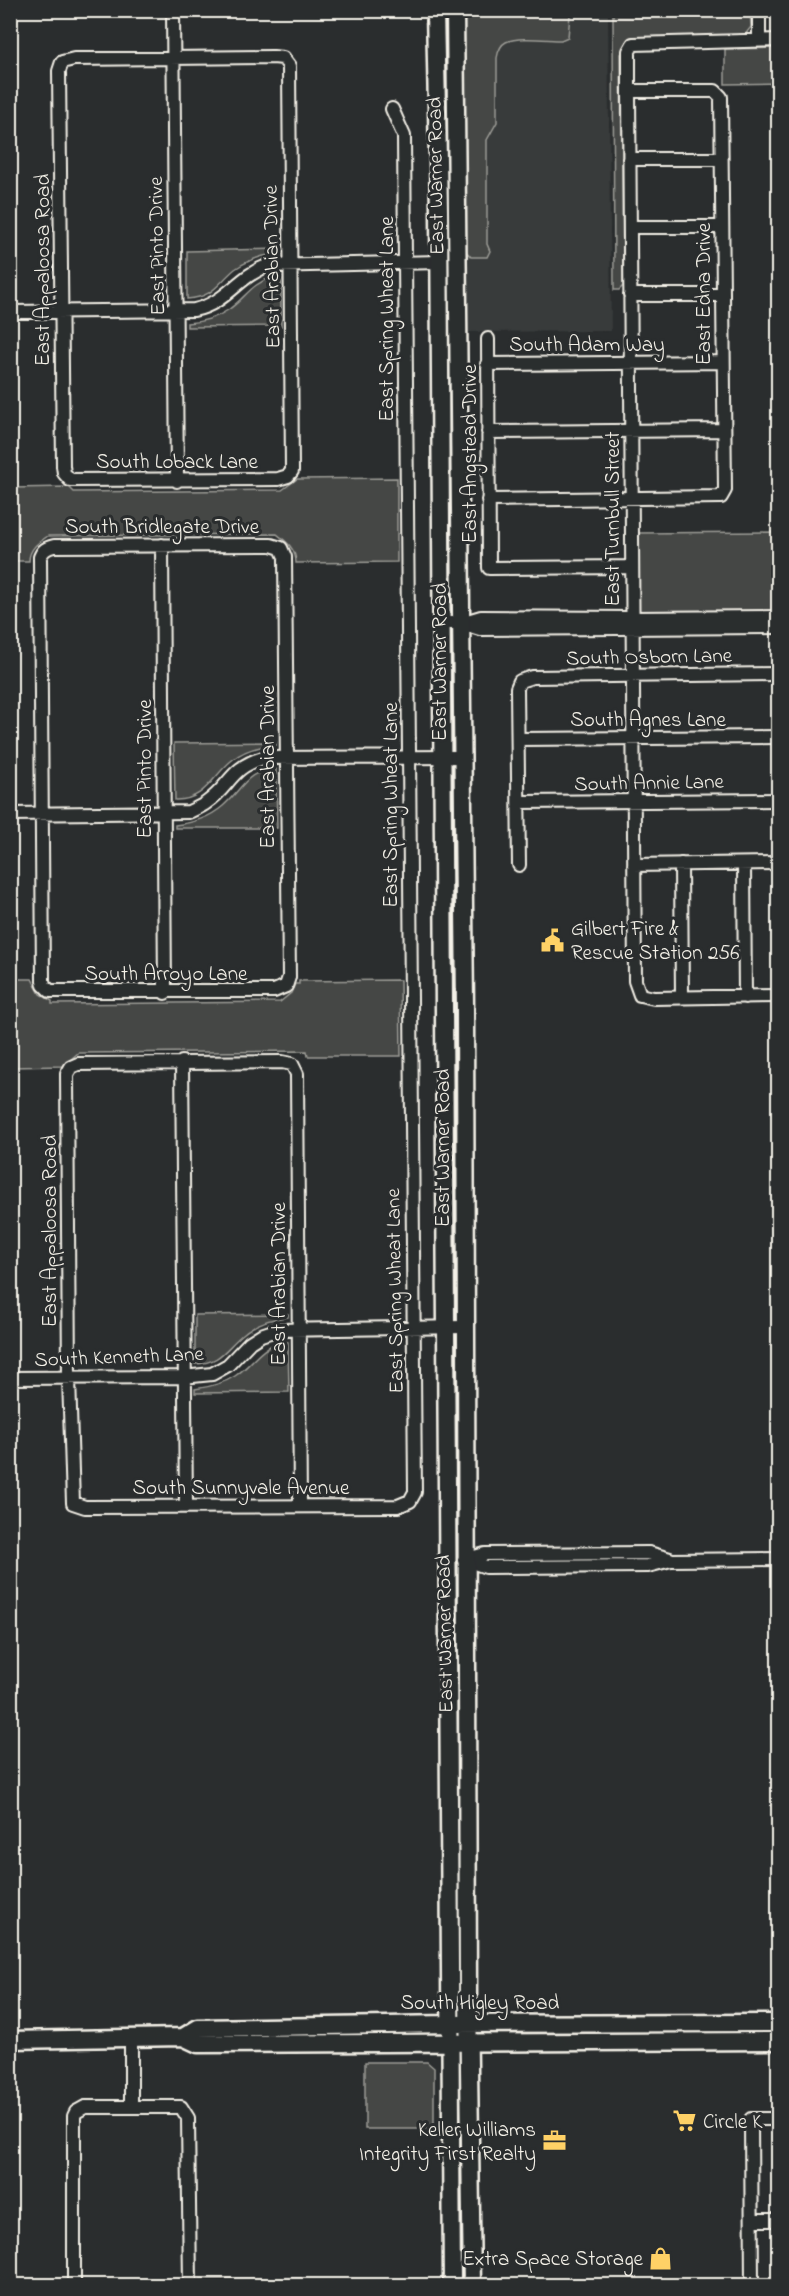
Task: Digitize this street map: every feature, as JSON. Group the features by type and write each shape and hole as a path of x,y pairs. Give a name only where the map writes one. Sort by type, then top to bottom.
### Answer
{"main road":[{"name":"East Warner Road","path":"435,10 439,262 452,2286"},
{"name":"East Warner Road","path":"455,10 465,1007 465,1560 472,2286"},
{"path":"443,1007 465,1007"},
{"path":"449,1773 468,1773"},
{"name":"South Higley Road","path":"183,2037 198,2028 450,2024 778,2023"},
{"name":"South Higley Road","path":"10,2040 183,2037 198,2044 778,2041"}],"street":[{"name":"East Pinto Drive","path":"173,10 177,481"},
{"path":"759,10 759,40 778,40"},
{"name":"East Turnbull Street","path":"682,997 654,998 639,995 634,981 629,51 633,44 759,40"},
{"name":"East Appaloosa Road","path":"67,478 63,466 59,71 62,62 74,58 174,58"},
{"name":"East Arabian Drive","path":"174,58 283,58 289,66 293,465 288,476"},
{"name":"East Edna Drive","path":"628,91 715,91 721,97 725,490 721,497 632,498"},
{"name":"East Spring Wheat Lane","path":"392,109 404,136 415,1492 410,1501"},
{"path":"629,159 721,159"},
{"path":"630,227 722,227"},
{"path":"10,312 177,310 209,307 253,271 267,266 439,262"},
{"path":"630,295 722,295"},
{"name":"East Angstead Drive","path":"488,339 489,567 632,567"},
{"name":"South Adam Way","path":"487,364 723,362"},
{"path":"488,432 724,430"},
{"name":"South Loback Lane","path":"67,478 76,481 177,481 278,479 288,476"},
{"path":"488,500 632,498"},
{"name":"South Bridlegate Drive","path":"43,813 40,557 44,550 54,546 271,545 281,548"},
{"name":"East Pinto Drive","path":"162,546 165,993"},
{"name":"East Arabian Drive","path":"281,548 285,557 289,977 286,986"},
{"path":"440,623 461,623 480,629 778,617"},
{"path":"632,624 778,627"},
{"name":"South Osborn Lane","path":"519,739 518,688 520,681 532,677 778,674"},
{"name":"South Agnes Lane","path":"519,739 778,737"},
{"path":"519,739 519,865"},
{"path":"10,814 189,812 207,803 238,769 248,762 263,758 461,757"},
{"name":"South Annie Lane","path":"519,802 778,800"},
{"name":"South Arroyo Lane","path":"43,813 43,980 47,989 56,993 165,993 274,991 286,986"},
{"path":"634,865 778,863"},
{"path":"681,864 682,997 778,996"},
{"path":"744,864 745,997"},
{"name":"East Arabian Drive","path":"182,1062 292,1064 297,1074 300,1505"},
{"name":"East Appaloosa Road","path":"73,1503 69,1378 68,1074 71,1067 78,1064 182,1062"},
{"path":"182,1062 183,1377 186,1506"},
{"name":"South Kenneth Lane","path":"10,1378 183,1377 212,1374 228,1365 250,1342 276,1330 465,1327"},
{"name":"South Sunnyvale Avenue","path":"73,1503 85,1507 398,1506 410,1501"},
{"path":"446,1560 465,1560 486,1567 648,1566 671,1560 778,1559"},
{"path":"130,2038 131,2106"},
{"path":"74,2286 73,2121 79,2109 85,2107 131,2106 177,2106 184,2110 189,2120 190,2286"},
{"path":"752,2286 751,2119 778,2119"},
{"path":"752,2220 778,2220"}],"shaded area":[{"path":"465,10 608,11 611,331 466,332"},
{"path":"466,10 567,10 570,15 568,37 561,40 511,40 504,43 499,51 497,58 497,122 487,140 487,244 490,251 487,257 471,257 466,251 463,15"},
{"path":"613,11 750,11 751,27 744,36 632,37 621,54 623,286 619,290 614,290"},
{"path":"778,48 778,83 725,84 725,49"},
{"path":"280,249 280,253 256,258 235,269 209,293 187,299 187,251"},
{"path":"273,277 281,277 281,326 187,327 187,323 208,320 223,313 253,287"},
{"path":"397,478 397,562 296,563 293,550 277,534 48,536 33,549 29,561 11,561 11,488 69,487 74,492 282,490 297,479"},
{"path":"778,532 778,632 637,633 636,533"},
{"path":"276,742 276,745 241,754 224,767 207,787 193,797 175,800 174,743"},
{"path":"276,769 277,828 175,828 175,825 207,817 230,800 251,777 266,770"},
{"path":"11,979 32,979 40,994 52,1001 52,1004 280,1002 291,993 299,981 400,980 401,1056 308,1056 307,1051 78,1053 63,1066 11,1067"},
{"path":"288,1314 288,1317 258,1324 243,1334 217,1358 195,1364 195,1315"},
{"path":"280,1342 288,1342 289,1392 195,1393 195,1389 216,1385 230,1379 241,1372 266,1348"},
{"path":"365,2062 427,2062 434,2068 434,2129 365,2129"},
{"path":"301,2278 301,2282 285,2286 201,2285 201,2279"}],"place":[{"name":"Gilbert Fire & Rescue Station 256","path":"553,940"},
{"name":"Circle K","path":"685,2121"},
{"name":"Keller Williams Integrity First Realty","path":"554,2141"},
{"name":"Extra Space Storage","path":"661,2258"}]}
